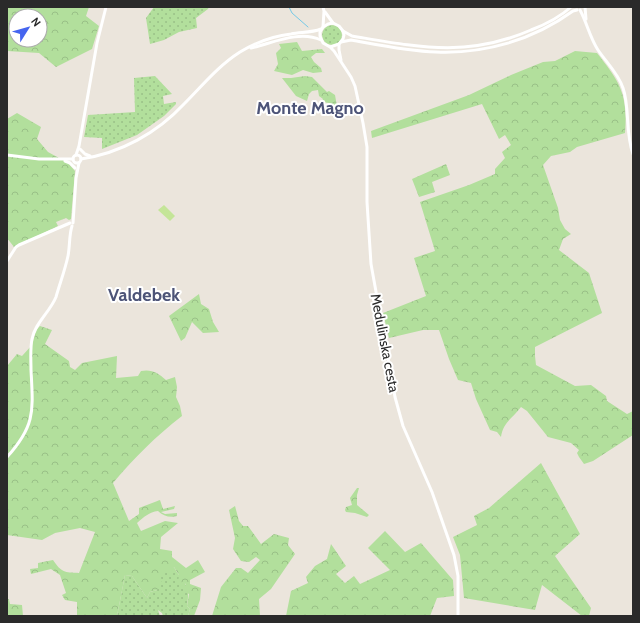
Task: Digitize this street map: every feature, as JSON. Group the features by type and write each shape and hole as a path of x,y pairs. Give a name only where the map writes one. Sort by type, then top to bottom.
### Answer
{"main road":[{"path":"76,178 76,161 79,157 79,147 97,43 106,7"},
{"path":"324,9 333,23 352,36 414,46 435,48 469,48 492,44 520,35 565,14 574,8"},
{"path":"574,8 586,23 597,48 621,81 626,99 628,134 633,154"},
{"path":"324,9 322,28 320,32 321,40 326,46 330,47 351,40 412,50 435,52 470,52 500,46 522,39 539,31 574,8 585,8 586,23"},
{"path":"79,157 94,157 127,145 156,129 176,112 223,64 246,49 277,36 312,32 333,23"},
{"path":"342,64 339,54 340,43 343,39 343,31"},
{"path":"246,49 290,38 308,36 321,40"},
{"name":"Medulinska cesta","path":"330,47 354,83 366,136 368,233 371,264 395,396 402,426 432,492 454,555 458,576 458,616"},
{"path":"79,147 86,155 94,157"},
{"path":"7,155 39,160 76,161"},
{"path":"7,457 20,442 29,426 32,406 32,337 35,329 55,298 65,269 76,178 76,161 79,157"},
{"path":"61,160 70,163 75,168"},
{"path":"7,261 19,245 71,224"}],"green space":[{"path":"7,7 89,7 86,16 99,26 92,49 56,67 39,53 7,51"},
{"path":"154,7 209,7 196,18 197,28 179,32 164,40 150,44 146,18"},
{"path":"332,25 339,28 342,35 339,42 332,45 325,42 322,35 325,28"},
{"path":"297,42 302,51 322,49 325,53 316,53 311,57 321,68 322,72 313,73 303,70 292,75 274,71 278,64 276,53 281,48 279,44"},
{"path":"575,51 597,53 612,72 624,98 626,120 625,133 577,147 570,152 551,156 543,165 558,208 560,220 565,229 571,234 563,239 559,250 589,273 602,313 535,347 536,365 575,386 591,385 606,396 607,401 627,414 633,411 633,435 593,461 584,464 577,453 579,450 571,443 548,437 527,411 521,407 506,424 501,437 497,432 490,430 476,399 471,383 458,380 439,330 423,330 389,338 383,313 426,296 414,258 435,251 420,202 469,185 495,174 495,169 505,158 502,152 511,145 505,135 499,139 482,104 372,138 371,131 469,95 511,75 543,62 555,61"},
{"path":"155,76 172,94 163,96 164,104 176,102 176,104 164,116 137,135 102,149 102,138 84,137 88,115 135,112 134,78"},
{"path":"305,76 312,77 327,92 329,91 335,95 338,112 321,114 320,110 322,107 329,107 329,103 322,102 323,99 319,96 318,90 312,91 309,94 307,101 296,96 282,78"},
{"path":"17,113 41,127 37,139 48,152 68,163 75,171 71,219 69,220 66,218 56,222 58,226 14,247 7,238 7,119"},
{"path":"446,164 450,175 432,182 435,192 419,197 412,179"},
{"path":"164,205 175,216 170,221 158,210"},
{"path":"199,294 201,304 209,309 213,322 219,332 203,333 192,322 185,338 181,341 169,316"},
{"path":"40,326 52,330 45,344 69,361 70,367 75,370 82,363 117,356 116,378 138,376 141,371 155,372 166,380 175,377 177,387 176,397 182,416 146,448 113,483 129,521 139,514 139,508 160,500 163,509 175,506 174,509 161,512 165,514 177,513 177,516 167,516 158,511 152,512 137,523 141,531 165,521 178,523 161,537 160,549 172,551 172,557 186,568 198,560 205,572 190,580 190,584 201,588 200,600 194,616 188,616 190,609 187,606 189,594 183,591 186,584 178,582 179,575 174,567 170,573 160,573 162,583 157,590 150,592 147,598 132,576 125,575 117,616 77,616 77,602 65,600 62,595 66,593 60,575 51,569 31,574 30,569 38,568 38,563 53,560 61,570 79,573 95,532 80,528 55,533 42,540 7,535 7,366 17,354 22,356 32,345 36,330"},
{"path":"541,463 580,534 555,556 591,608 589,616 582,616 542,585 535,610 464,598 460,555 453,537 477,525 474,516 489,508"},
{"path":"357,488 359,488 357,505 369,515 367,517 346,512 345,510 346,507 352,505 350,498"},
{"path":"235,506 239,521 243,526 248,526 261,544 274,534 289,538 288,545 295,554 271,589 259,599 260,616 212,616 221,587 236,568 241,568 248,573 260,560 256,557 249,562 241,561 233,549 235,538 229,510"},
{"path":"385,531 405,552 421,543 453,580 454,596 437,598 430,616 286,616 291,591 308,583 306,577 315,566 327,559 331,544 346,566 336,574 345,583 354,576 360,584 390,570 368,548"},
{"path":"174,567 187,588 187,606 190,609 188,616 163,616 158,610 160,616 117,616 125,575 132,576 147,598 150,592 157,590 160,573"},
{"path":"7,599 9,599 10,604 22,605 23,616 7,616"}],"waterway":[{"path":"289,7 292,13 308,27"}],"district":[{"name":"Monte Magno","path":"310,108"},
{"name":"Valdebek","path":"144,295"}]}
